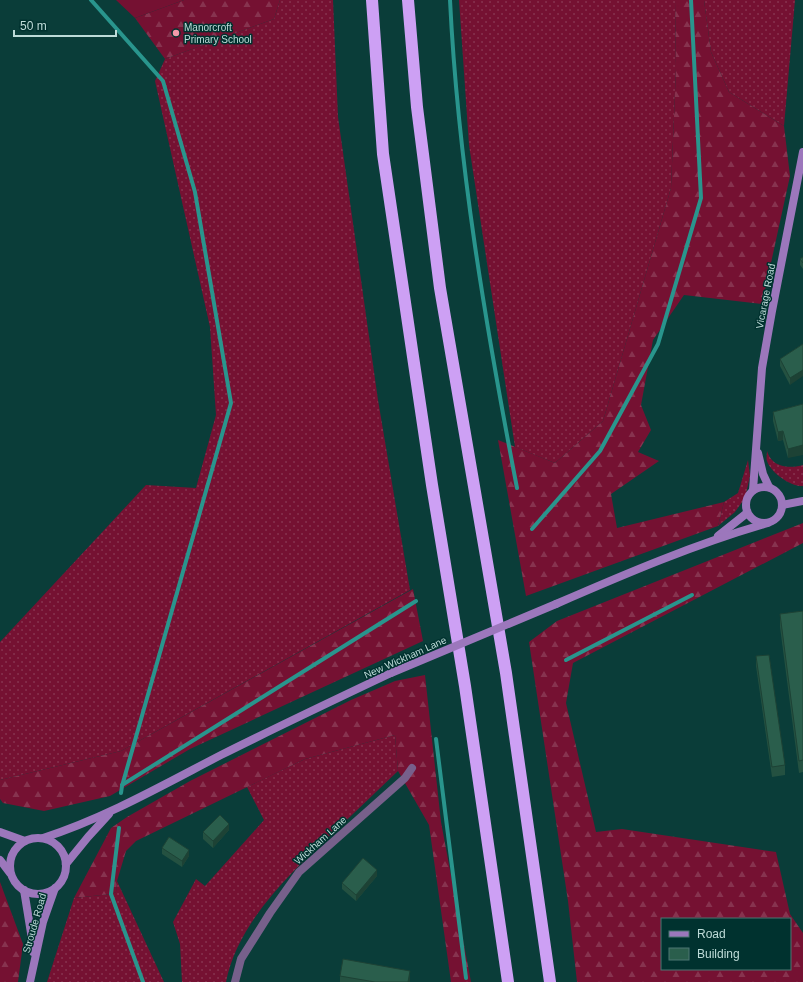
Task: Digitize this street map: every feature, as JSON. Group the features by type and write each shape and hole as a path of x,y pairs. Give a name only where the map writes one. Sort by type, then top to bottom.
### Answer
{"highway":[{"path":"372,0 383,154 432,485 466,694 508,982"},
{"path":"408,0 418,115 438,274 506,673 550,982"}],"street":[{"name":"Vicarage Road","path":"753,490 762,368 803,152"},
{"name":"Vicarage Road","path":"756,444 763,474 769,487"},
{"path":"769,487 779,495 782,505 779,515 772,521 768,523 756,521 747,513 747,498 753,490 769,487"},
{"path":"782,505 803,501"},
{"name":"New Wickham Lane","path":"714,540 747,513"},
{"name":"New Wickham Lane","path":"43,838 80,825 112,811 257,737 391,673 622,575 714,540 768,523"},
{"name":"Wickham Lane","path":"234,982 241,959 270,913 299,872 405,778 412,768"},
{"name":"New Wickham Lane","path":"66,864 112,811"},
{"path":"0,832 25,841"},
{"path":"0,860 18,886 31,893 39,894 55,888 63,878 66,864 65,858 59,847 49,840 34,838 18,845 14,851 10,858 11,874"},
{"name":"Stroude Road","path":"30,982 43,922 55,888"},
{"name":"Stroude Road","path":"24,890 32,939 33,963"}],"green space":[{"path":"116,0 184,0 135,18"},
{"name":"Manorcroft Primary School","path":"184,0 280,0 274,19 165,59 135,18"},
{"path":"280,0 333,0 338,117 378,400 410,590 121,751 0,780 0,642 146,485 196,488 216,415 210,327 155,81 165,59 274,19"},
{"path":"459,0 675,0 676,68 671,188 603,421 555,463 515,447 469,145"},
{"path":"675,0 704,0 711,52 729,92 784,126 790,176 762,304 684,295 653,340 641,405 651,430 638,452 659,461 611,494 617,528 724,502 718,526 526,596 498,440 555,463 603,421 671,188 676,68"},
{"path":"704,0 795,0 784,126 729,92 711,52"},
{"path":"767,451 771,459 779,465 795,467 803,465 803,486 798,486 787,482 777,474 769,466 767,461"},
{"path":"748,460 750,476 745,498 735,512 718,526 724,502 738,493"},
{"path":"803,523 803,543 573,663 566,703 596,832 622,829 776,852 790,914 803,933 803,982 577,982 568,901 529,642 557,621"},
{"path":"413,589 423,641 190,749 110,796 44,811 3,803 0,799 0,780 121,751"},
{"path":"425,675 441,822 471,982 451,982 429,825 398,771 395,735 305,759 136,841 126,851 117,881 116,892 111,894 74,898 111,828 127,817 190,781 351,700 395,681"},
{"path":"395,735 398,771 301,864 268,900 242,939 232,960 226,982 182,982 180,944 173,922 196,879 205,886 264,820 247,787 305,759"},
{"path":"117,881 164,982 47,982 74,898 111,894 116,892"},
{"path":"0,882 23,944 18,982 0,982"}],"building":[{"path":"803,344 803,370 790,378 780,359"},
{"path":"803,404 803,445 788,449 783,431 778,432 773,412"},
{"path":"803,611 803,760 799,761 780,614"},
{"path":"769,655 785,765 772,767 756,656"},
{"path":"220,815 229,824 213,841 203,832"},
{"path":"169,837 189,850 182,861 162,848"},
{"path":"363,858 377,870 356,895 342,883"},
{"path":"343,959 410,971 408,982 375,982 340,976"}],"waterway":[{"path":"91,0 163,81 195,192 231,403 121,793"},
{"path":"450,0 459,123 475,245 484,306 517,488"},
{"path":"532,529 600,451 658,344 701,198 691,0"},
{"path":"566,660 692,595"},
{"path":"122,785 416,601"},
{"path":"436,739 466,978"},
{"path":"119,828 111,894 143,982"}],"place":[{"name":"Manorcroft Primary School","path":"176,33"}]}
